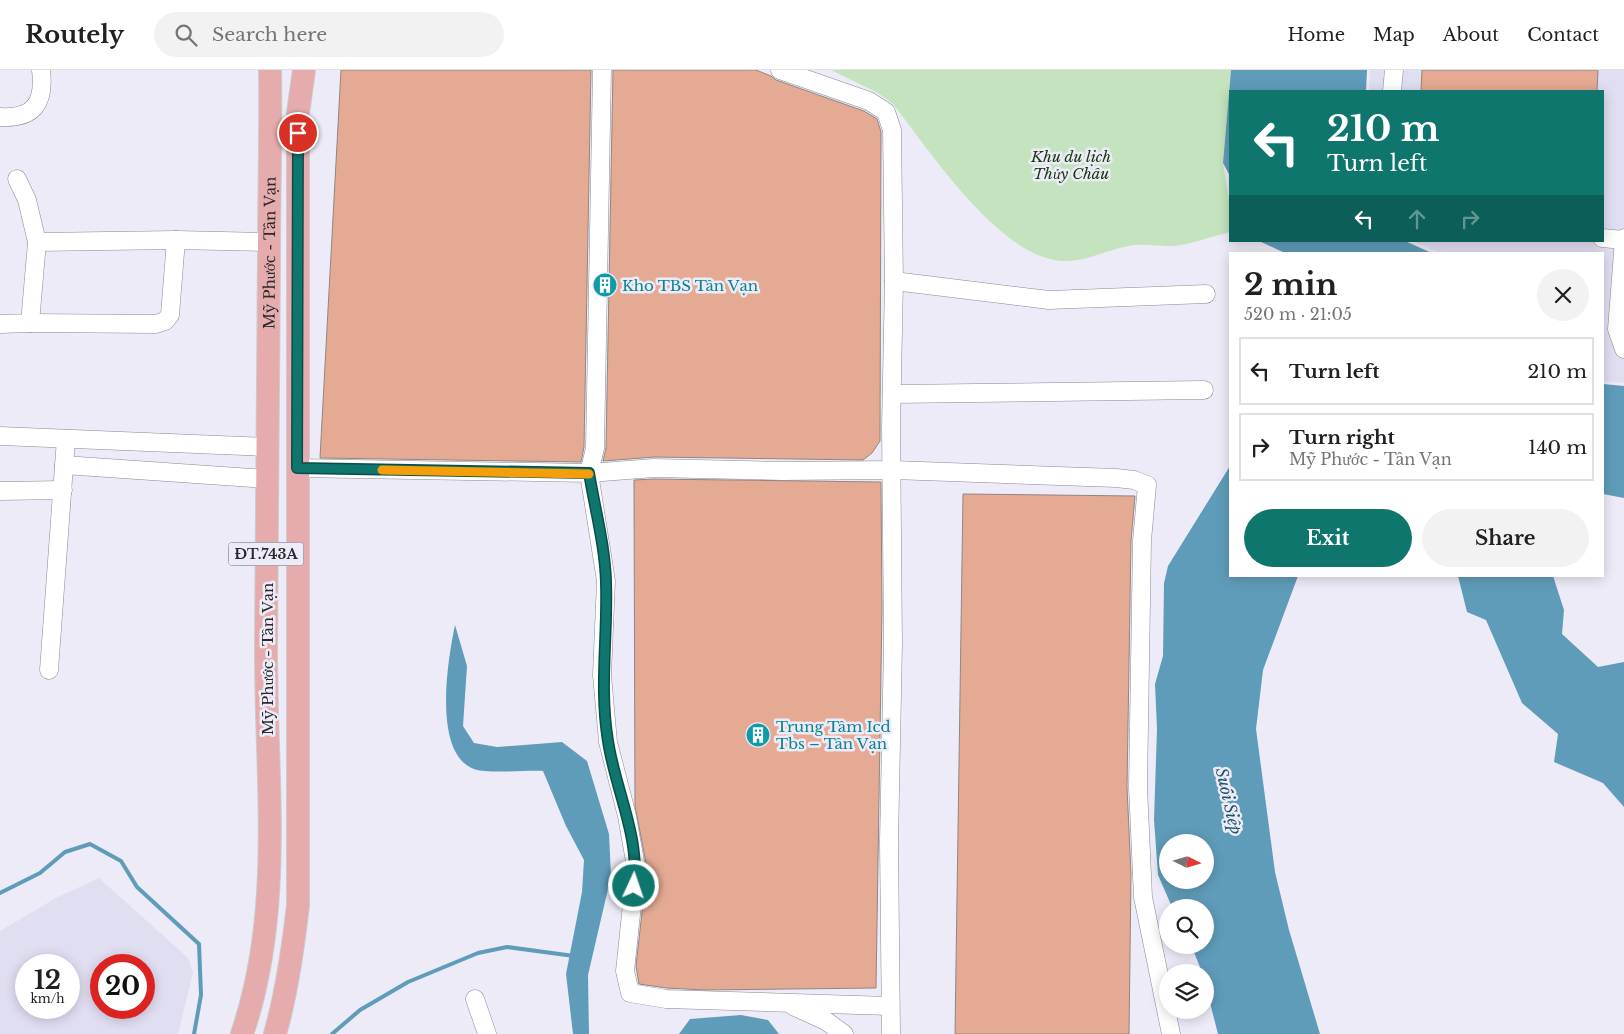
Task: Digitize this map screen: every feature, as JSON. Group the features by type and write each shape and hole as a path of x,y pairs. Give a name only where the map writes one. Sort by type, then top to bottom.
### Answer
{"main road":[{"name":"Mỹ Phước - Tân Vạn","path":"242,1034 253,1000 260,965 268,894 270,854 266,650 270,70"},
{"name":"ĐT.743A","path":"294,70 298,113"},
{"name":"Mỹ Phước - Tân Vạn","path":"275,1034 290,964 298,905 298,113 304,70"}],"street":[{"path":"0,117 15,118 34,110 40,97 41,70"},
{"path":"602,70 595,448 589,473 606,581 602,675 608,742 627,816 636,867 625,971 630,993 666,999 889,1006"},
{"path":"780,70 869,101 886,112 892,130 894,282 889,1006 891,1034"},
{"path":"1392,90 1394,70"},
{"path":"17,178 27,200 37,242 30,323"},
{"path":"1604,238 1624,239 1617,329 1624,349"},
{"path":"37,242 176,240 269,242"},
{"path":"0,324 156,324 165,321 170,315 176,240"},
{"path":"894,282 1049,300 1206,294"},
{"path":"892,394 1204,390"},
{"path":"0,436 267,447"},
{"path":"49,670 66,439"},
{"path":"64,465 267,479"},
{"path":"297,468 589,473 654,468 782,471 893,470 1116,478 1134,480 1147,485 1142,551 1139,805 1144,897 1171,1034"},
{"path":"0,491 63,490"},
{"path":"476,999 486,1034"},
{"path":"785,1003 826,1021 844,1034"}],"shaded area":[{"path":"1370,70 1624,70 1624,383 1604,381 1604,252 1437,252 1414,242 1604,242 1604,90 1369,90"},
{"path":"99,878 188,958 193,972 178,1034 0,1034 0,931 56,898"}],"green space":[{"name":"Khu du lịch Thủy Châu","path":"831,70 1231,70 1223,163 1229,200 1229,232 1174,246 1129,246 1080,260 1062,261 1038,255 1014,241 968,199 893,104 878,93"}],"water":[{"path":"1231,70 1367,70 1366,90 1229,90"},
{"path":"1229,93 1229,174 1223,163"},
{"path":"1261,242 1407,242 1430,252 1283,252"},
{"path":"1604,384 1624,386 1624,498 1604,494"},
{"name":"Suối Siệp","path":"1229,468 1229,577 1298,577 1263,670 1256,729 1275,872 1289,930 1320,1034 1218,1034 1214,1018 1214,964 1199,964 1195,954 1214,954 1214,899 1168,899 1164,889 1214,889 1214,834 1159,834 1159,877 1158,875 1154,820 1157,729 1155,684 1163,656 1164,583 1168,566"},
{"path":"1458,577 1553,577 1564,610 1562,634 1598,667 1624,662 1624,807 1603,783 1554,762 1558,734 1522,703 1486,620 1467,612"},
{"path":"455,625 467,666 463,726 474,743 497,747 562,742 587,761 609,834 611,876 588,975 589,1034 573,1034 566,974 582,892 584,860 566,826 543,771 497,772 474,769 461,760 452,745 446,704 449,660"},
{"path":"741,1015 768,1020 779,1034 679,1034 690,1019"}],"building":[{"path":"341,70 591,70 584,447 581,462 320,458"},
{"path":"613,70 756,70 776,80 864,111 877,119 881,132 880,441 872,453 863,460 654,457 603,461 606,448"},
{"path":"1422,70 1598,70 1597,90 1421,90"},
{"name":"Trung Tâm Icd Tbs – Tân Vạn","path":"634,480 881,482 882,609 876,988 704,990 639,984 636,966 647,868 635,806"},
{"path":"963,494 1135,496 1131,541 1127,787 1131,875 1129,1034 955,1034"}],"waterway":[{"path":"0,893 40,873 65,852 90,844 121,861 137,887 199,944 201,995 194,1034"},
{"path":"332,1034 360,1010 408,982 478,953 507,947 574,956"}],"slow traffic":[{"path":"382,470 589,474"}],"place":[{"name":"Kho TBS Tân Vạn","path":"605,285"},
{"name":"Trung Tâm Icd Tbs – Tân Vạn","path":"758,735"}],"route":[{"path":"298,133 299,411 297,468 589,473 606,581 602,675 608,742 627,816 636,867 634,886"}]}
